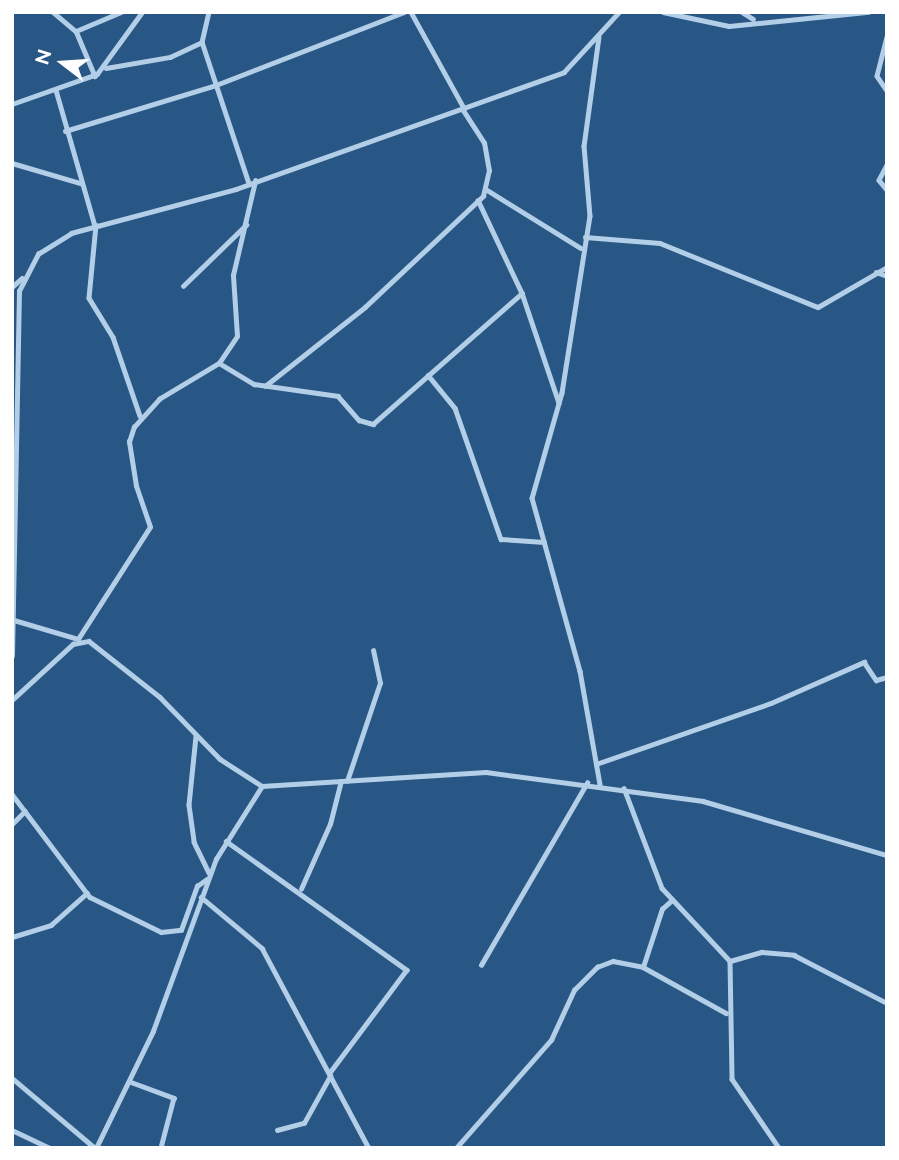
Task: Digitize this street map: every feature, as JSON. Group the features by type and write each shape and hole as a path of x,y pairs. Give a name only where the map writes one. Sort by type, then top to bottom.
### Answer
{"street":[{"path":"53,12 76,31 95,76"},
{"path":"76,31 121,12"},
{"path":"12,104 95,76 105,68 142,12"},
{"path":"12,700 80,640 150,527 129,442 141,416 177,386 219,363 237,336 233,275 247,225 252,182 202,42 209,12"},
{"path":"65,131 216,85 404,12"},
{"path":"265,386 362,310 487,190 484,143 411,12"},
{"path":"12,287 48,246 96,225 252,182 564,72 620,12"},
{"path":"663,12 729,26 753,19"},
{"path":"742,12 753,19 777,25 868,12"},
{"path":"599,36 584,146 591,212 581,247 560,404 532,498 580,671 600,785"},
{"path":"887,37 877,76 887,91"},
{"path":"105,68 170,57 202,42"},
{"path":"55,90 80,183 96,225 89,298 113,337 141,416"},
{"path":"12,163 80,183"},
{"path":"887,164 879,181 887,190"},
{"path":"487,190 581,247"},
{"path":"478,201 522,293 548,384 560,404"},
{"path":"183,286 247,225"},
{"path":"585,237 660,243 818,306 887,267"},
{"path":"875,272 887,276"},
{"path":"12,656 19,291 25,275"},
{"path":"219,363 242,380 265,386 338,396 367,424 522,293"},
{"path":"428,375 455,408 501,538 544,542"},
{"path":"14,620 80,640 119,661 196,735 262,786 486,772 587,783 731,807 887,855"},
{"path":"301,889 330,824 380,683 373,651"},
{"path":"596,764 771,703 864,662 876,680 887,677"},
{"path":"196,735 190,813 194,842 209,876"},
{"path":"481,965 587,783"},
{"path":"12,1078 95,1148 131,1082 209,876 226,841 262,786"},
{"path":"624,788 645,854 671,901 730,961 726,1013 732,1079 779,1148"},
{"path":"12,794 87,893 169,935 181,930 197,886 209,876"},
{"path":"12,824 25,811"},
{"path":"226,841 301,889 407,970 330,1074 305,1121 277,1130"},
{"path":"12,937 51,925 87,893"},
{"path":"201,897 262,948 369,1148"},
{"path":"643,967 662,909 671,901"},
{"path":"730,961 762,952 794,956 887,1003"},
{"path":"456,1148 551,1040 587,974 613,961 643,967 726,1013"},
{"path":"131,1082 174,1098 161,1148"},
{"path":"12,1129 50,1148"}]}
